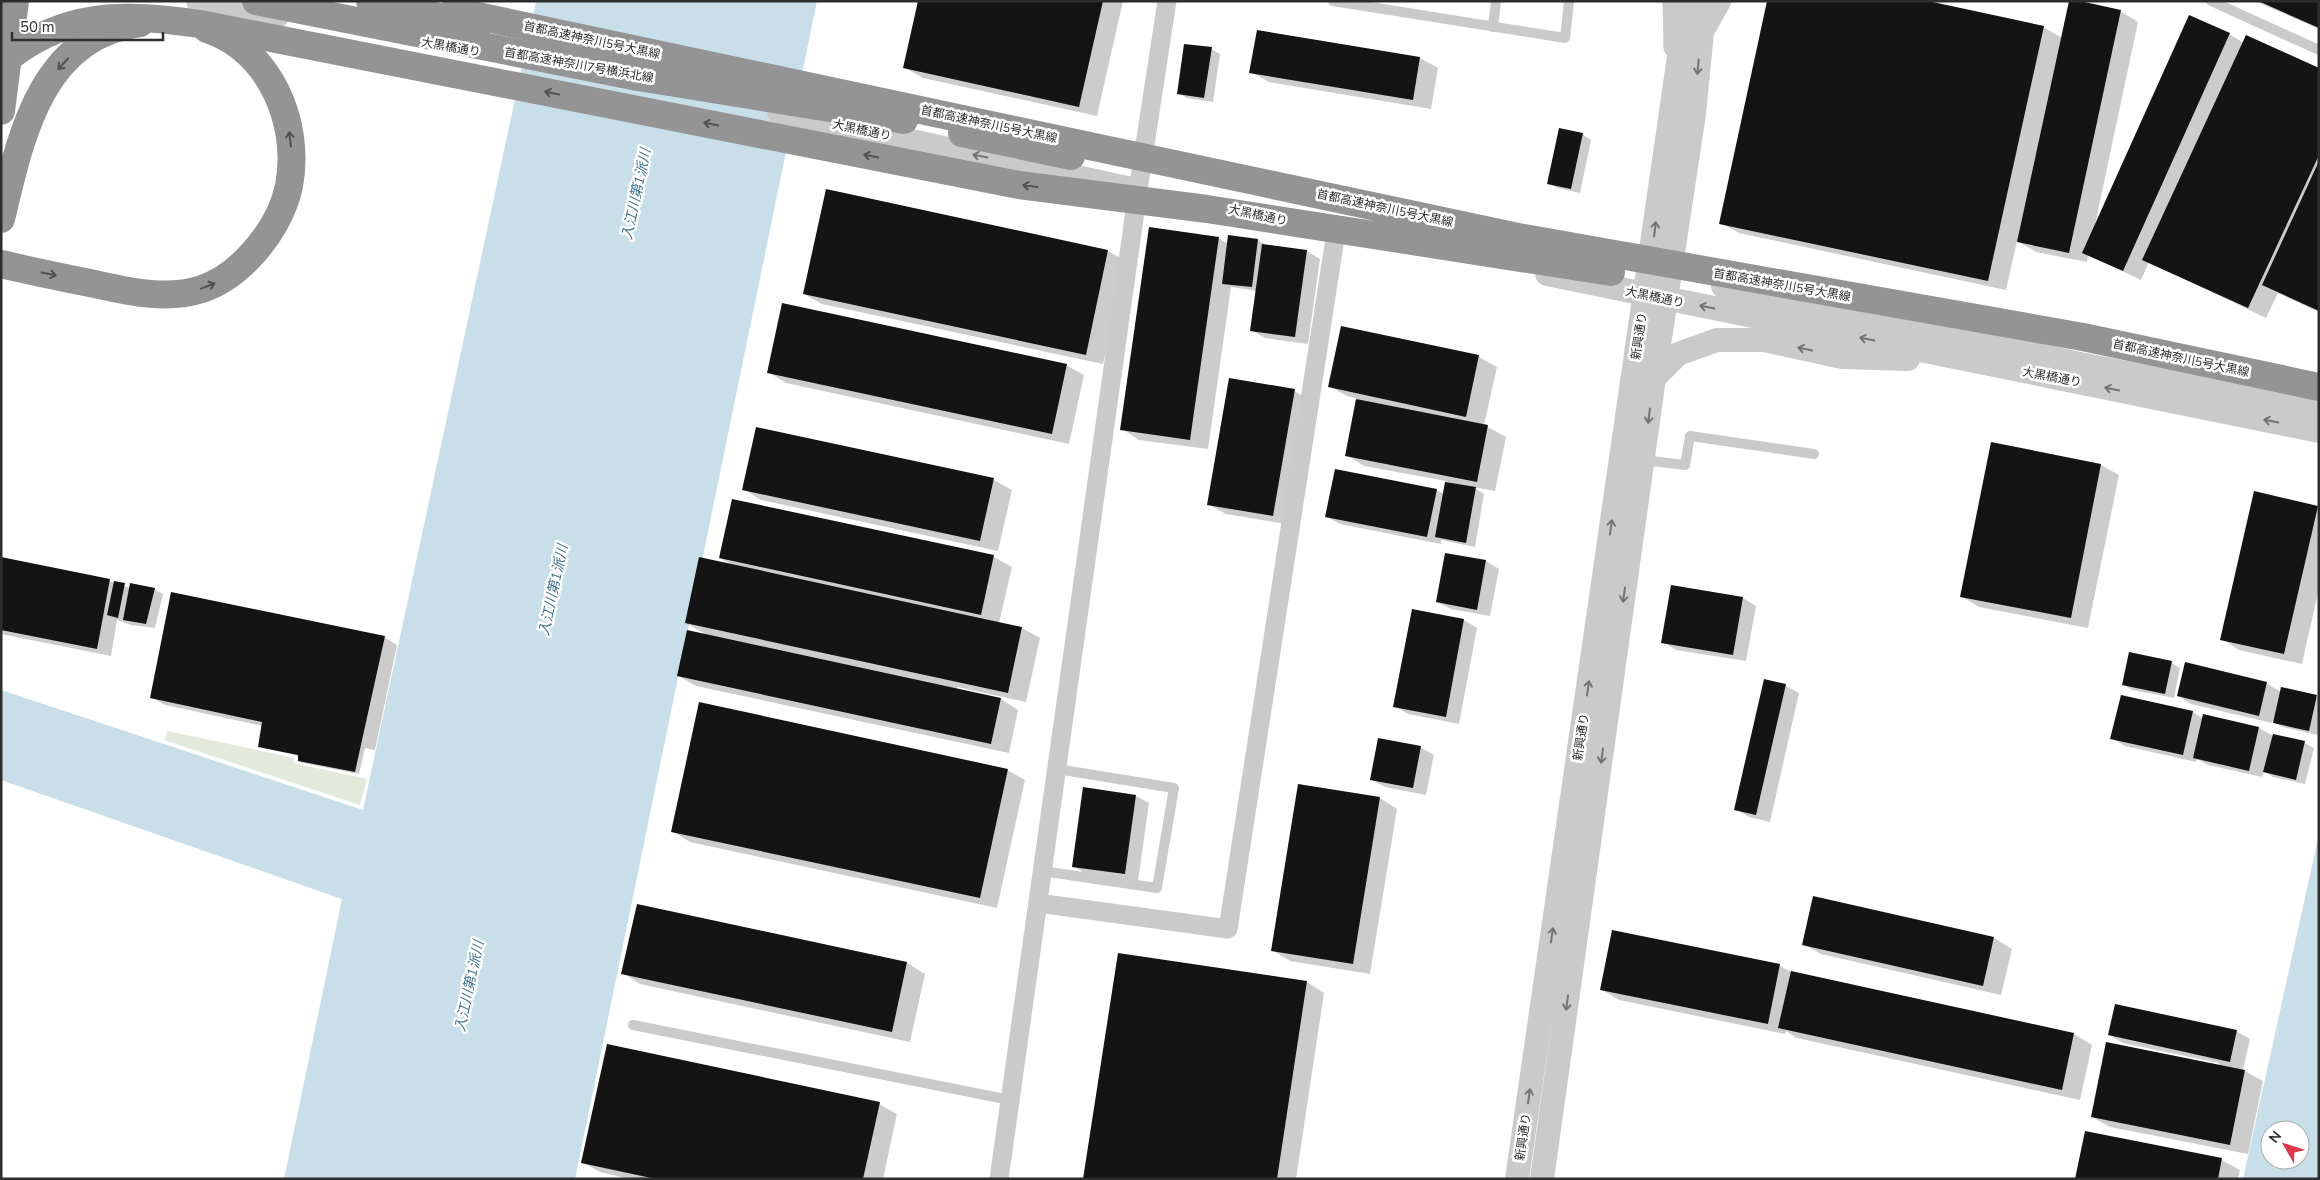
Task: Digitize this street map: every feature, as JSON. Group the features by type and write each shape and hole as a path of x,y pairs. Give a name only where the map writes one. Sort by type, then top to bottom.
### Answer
{"highway":[{"path":"1,111 15,1"},
{"name":"首都高速神奈川7号横浜北線","path":"256,1 638,76 904,120"},
{"path":"370,1 532,39 904,120"},
{"path":"406,1 454,11"},
{"path":"428,1 454,11"},
{"name":"首都高速神奈川5号大黒線","path":"454,11 1518,237 2083,338 2319,386"},
{"path":"1,64 30,42 64,26 102,18 160,18 1019,185 1208,209 1656,283"},
{"path":"1,220 23,134 45,87 69,57 86,43 102,34 136,24 172,22 205,28 222,34 250,55 270,81 286,116 291,151 288,187 283,206 264,242 236,271 219,282 202,289 165,295 146,294 1,264"},
{"name":"首都高速神奈川5号大黒線","path":"904,120 1656,283 1820,302 2071,346 2319,397"}],"street":[{"name":"大黒橋通り","path":"198,1 520,60 801,117 1336,232 1656,283 2319,410"},
{"name":"大黒橋通り","path":"381,1 808,88 928,110 1143,157 1975,361 2319,431"},
{"path":"998,1179 1138,190 1167,1"},
{"path":"1672,1 1676,82"},
{"path":"1656,283 1676,82 1687,1"},
{"path":"1656,283 1694,114 1705,1"},
{"path":"1701,39 1722,1"},
{"path":"1038,904 1228,929 1336,232"},
{"name":"新興通り","path":"1542,1179 1654,378 1656,283"},
{"name":"新興通り","path":"1517,1179 1656,283"},
{"path":"1654,378 1678,354 1717,340 1764,340 1842,357 1975,361"}],"lane":[{"path":"1333,1 1565,38 1569,1"},
{"path":"1492,27 1496,1"},
{"path":"2211,1 2319,50"},
{"path":"1643,460 1685,465 1690,436 1814,454"},
{"path":"1042,871 1157,888 1174,788 1057,769"},
{"path":"633,1024 1010,1100"}],"green space":[{"path":"168,731 294,758 294,763 367,779 360,805 164,740"}],"water":[{"name":"入江川第1派川","path":"536,1 817,1 575,1179 284,1179 342,899 1,780 1,690 363,810"},
{"path":"2319,834 2319,1179 2243,1179"}],"building":[{"path":"918,1 1103,1 1079,107 903,68"},
{"path":"1767,1 1928,1 2044,26 1988,281 1719,224"},
{"path":"2069,1 2080,1 2121,10 2069,253 2017,242"},
{"path":"2258,1 2319,1 2319,28"},
{"path":"2189,15 2230,33 2123,271 2082,253"},
{"path":"1257,30 1420,57 1413,100 1249,73"},
{"path":"2246,35 2319,68 2319,155 2248,308 2142,260"},
{"path":"1184,44 1212,47 1204,98 1177,94"},
{"path":"1559,128 1583,133 1571,189 1547,184"},
{"path":"2319,161 2319,311 2262,285"},
{"path":"826,189 1108,250 1086,355 803,294"},
{"path":"1149,227 1219,237 1190,440 1120,430"},
{"path":"1228,235 1258,239 1252,287 1222,284"},
{"path":"1262,244 1307,250 1295,337 1250,331"},
{"path":"782,303 1067,364 1052,434 767,373"},
{"path":"1341,326 1479,355 1466,417 1328,387"},
{"path":"1229,378 1295,389 1273,516 1207,505"},
{"path":"1356,399 1488,425 1477,482 1345,456"},
{"path":"756,427 994,478 980,541 742,490"},
{"path":"1991,442 2101,464 2071,618 1960,597"},
{"path":"1335,469 1437,489 1427,537 1325,517"},
{"path":"1445,482 1476,487 1466,543 1435,537"},
{"path":"2254,491 2318,506 2284,654 2220,640"},
{"path":"732,499 994,555 981,615 719,558"},
{"path":"1445,553 1486,560 1477,610 1436,602"},
{"path":"1,557 110,579 97,649 1,630"},
{"path":"699,557 1022,627 1008,693 685,623"},
{"path":"114,581 125,583 118,618 107,615"},
{"path":"130,583 155,588 146,624 123,620"},
{"path":"1671,585 1743,597 1733,655 1661,643"},
{"path":"171,592 385,636 355,772 298,761 298,755 258,747 262,722 150,698"},
{"path":"1412,609 1464,619 1446,717 1393,707"},
{"path":"687,630 1001,698 991,744 677,676"},
{"path":"2129,652 2172,661 2165,694 2122,685"},
{"path":"2185,662 2267,682 2259,716 2177,696"},
{"path":"1764,679 1786,684 1756,815 1734,810"},
{"path":"2281,687 2317,695 2309,731 2273,723"},
{"path":"2121,695 2193,711 2183,755 2110,739"},
{"path":"699,702 1008,769 980,898 671,832"},
{"path":"2203,714 2259,727 2249,771 2193,758"},
{"path":"2273,734 2305,741 2296,780 2263,772"},
{"path":"1378,738 1421,746 1413,788 1370,780"},
{"path":"1298,784 1380,797 1353,964 1271,951"},
{"path":"1083,787 1136,795 1125,874 1072,867"},
{"path":"1813,896 1994,937 1983,986 1802,945"},
{"path":"637,904 907,962 892,1032 621,974"},
{"path":"1612,930 1780,964 1768,1024 1600,990"},
{"path":"1118,953 1307,981 1277,1179 1083,1179"},
{"path":"1791,971 2074,1033 2062,1090 1778,1028"},
{"path":"2115,1004 2237,1030 2230,1062 2108,1035"},
{"path":"2106,1042 2245,1070 2230,1145 2091,1117"},
{"path":"607,1044 880,1102 863,1179 656,1179 581,1163"},
{"path":"2085,1131 2222,1158 2218,1179 2075,1179"}]}
